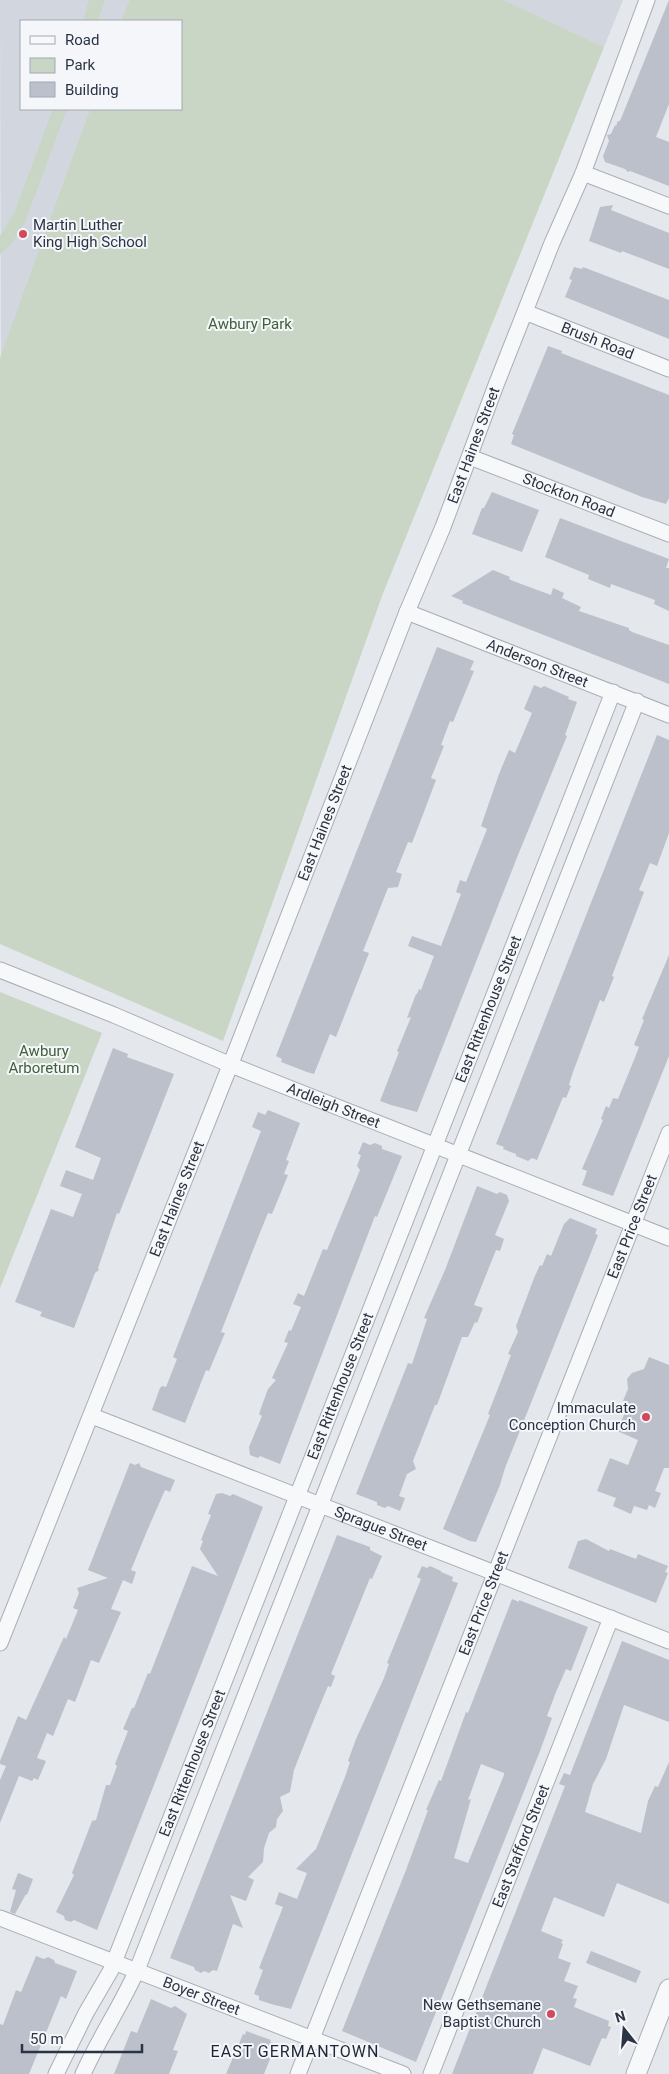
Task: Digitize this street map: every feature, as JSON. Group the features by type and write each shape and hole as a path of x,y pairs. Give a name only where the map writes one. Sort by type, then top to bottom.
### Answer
{"street":[{"name":"East Haines Street","path":"0,1643 5,1618 92,1416 407,612 470,457 552,243 583,173 647,0"},
{"path":"583,173 669,206"},
{"name":"Brush Road","path":"525,312 669,369"},
{"name":"Stockton Road","path":"470,457 669,534"},
{"name":"Anderson Street","path":"407,612 669,715"},
{"name":"East Rittenhouse Street","path":"56,2074 114,1961 614,692"},
{"name":"East Rittenhouse Street","path":"83,2074 137,1970 636,701"},
{"name":"Ardleigh Street","path":"0,970 114,1015 231,1065 669,1238"},
{"name":"East Price Street","path":"298,2074 669,1133"},
{"name":"Sprague Street","path":"92,1416 669,1641"},
{"name":"East Stafford Street","path":"431,2074 611,1618"},
{"name":"Boyer Street","path":"0,1918 312,2037 403,2074"},
{"path":"636,2074 669,1989"}],"shaded area":[{"name":"Martin Luther King High School","path":"0,0 129,0 121,20 20,20 20,110 90,110 1,359"},
{"path":"504,0 623,0 604,47"}],"green space":[{"path":"89,0 105,0 98,20 83,20"},
{"name":"Awbury Park","path":"129,0 504,0 604,47 382,596 223,1041 0,944 0,358 90,110 182,110 182,20 121,20"},
{"path":"53,110 67,110 25,222 15,239 0,255 0,236 15,211"},
{"name":"Awbury Arboretum","path":"0,992 102,1033 0,1288"}],"building":[{"path":"669,0 669,104 656,137 669,142 669,186 605,162 603,156 609,141 607,135 611,134 615,125 620,121"},
{"path":"613,205 611,210 669,233 669,269 589,241 600,207"},
{"path":"574,267 582,269 583,267 669,300 669,339 565,297 572,280 569,279"},
{"path":"548,346 562,351 561,353 669,395 669,498 666,504 642,497 511,444 514,435 512,434"},
{"path":"492,492 539,510 522,552 472,534 482,508 484,508"},
{"path":"560,518 669,559 666,568 669,568 669,611 654,604 655,600 611,584 610,588 588,579 589,575 545,557"},
{"path":"493,570 510,577 509,579 513,581 551,595 553,588 564,593 562,598 581,607 579,611 629,628 632,632 669,645 669,684 462,603 463,601 451,596"},
{"path":"437,647 474,661 470,670 474,671 453,722 450,721 441,745 444,746 431,778 436,780 412,843 408,842 396,872 402,874 398,887 388,888 363,951 369,953 336,1037 330,1034 314,1074 307,1072 281,1062 282,1059 276,1056"},
{"path":"534,685 541,688 544,686 577,702 565,735 567,736 417,1112 391,1105 380,1101 411,1017 407,1018 416,994 419,989 421,990 434,956 408,946 412,936 441,946 461,894 456,892 460,880 466,882 487,829 481,826 499,774 509,750 515,753 532,713 524,709"},
{"path":"657,735 669,740 669,833 657,866 650,863 639,890 644,892 604,1002 600,1000 573,1072 569,1085 571,1086 566,1098 563,1097 537,1160 532,1158 528,1161 496,1144"},
{"path":"669,955 669,1056 613,1196 582,1185 587,1171 582,1169 603,1120 601,1119 606,1106 609,1108 613,1098 618,1099 634,1060 639,1047 634,1045 644,1020 642,1019"},
{"path":"113,1048 128,1054 127,1057 174,1074 119,1214 117,1213 98,1268 99,1270 95,1273 74,1328 40,1316 42,1312 15,1302 51,1209 73,1217 82,1194 60,1186 66,1170 93,1180 101,1158 75,1147"},
{"path":"268,1110 300,1123 286,1160 289,1161 284,1174 288,1175 272,1214 268,1213 221,1332 225,1333 209,1371 206,1370 185,1423 152,1410 160,1388 162,1386 166,1387 177,1359 173,1357 261,1131 252,1127 258,1112 265,1115"},
{"path":"363,1142 370,1145 375,1143 382,1146 382,1149 402,1156 377,1217 375,1216 280,1464 260,1456 258,1458 250,1455 249,1447 262,1416 259,1414 268,1389 276,1380 272,1378 288,1343 284,1342 301,1307 293,1304 298,1293 304,1296 323,1249 327,1250 360,1170 357,1166 361,1155 358,1154"},
{"path":"477,1186 497,1194 500,1192 507,1195 509,1201 495,1235 504,1239 500,1251 496,1250 474,1305 483,1308 477,1323 475,1322 468,1337 462,1337 437,1405 435,1405 413,1461 416,1469 407,1474 399,1496 405,1498 400,1511 388,1506 385,1508 377,1505 377,1502 356,1494 408,1363 412,1364 427,1319 424,1318 445,1270"},
{"path":"570,1218 597,1229 595,1234 598,1235 505,1468 500,1485 476,1542 470,1541 443,1529 490,1415 488,1414 511,1355 508,1354 518,1332 516,1326 534,1278 547,1254 551,1256 564,1224"},
{"name":"Immaculate Conception Church","path":"649,1357 669,1365 669,1468 664,1468 655,1491 661,1493 655,1508 649,1505 647,1510 634,1506 631,1514 613,1506 616,1498 597,1491 610,1458 628,1465 638,1440 617,1431 629,1403 623,1401 628,1389 627,1379 632,1373 644,1369"},
{"path":"130,1463 135,1465 139,1463 141,1467 175,1480 170,1492 165,1490 147,1531 131,1570 136,1572 132,1584 123,1580 111,1609 121,1612 99,1663 91,1660 75,1702 68,1699 53,1736 47,1733 37,1758 46,1761 38,1780 34,1778 32,1781 19,1776 0,1823 0,1780 6,1766 0,1764 0,1761 18,1716 26,1720 64,1637 66,1639 78,1610 73,1608 79,1593 77,1588 108,1578 88,1570"},
{"path":"222,1493 230,1496 233,1494 263,1507 97,1930 74,1920 71,1922 65,1920 64,1916 56,1912 74,1875 72,1873 92,1821 96,1820 106,1785 110,1785 117,1766 115,1764 128,1731 123,1729 148,1673 150,1674 192,1566 218,1576 200,1549 203,1541 201,1540 211,1515 208,1514 216,1494"},
{"path":"337,1535 370,1547 370,1550 382,1556 372,1579 370,1578 331,1674 335,1676 331,1687 328,1686 294,1770 290,1792 280,1797 283,1811 277,1819 276,1827 269,1833 264,1848 263,1862 248,1877 254,1880 246,1901 230,1895 243,1928 233,1924 217,1971 213,1970 209,1973 204,1971 201,1973 195,1970 194,1967 170,1958"},
{"path":"586,1539 609,1551 610,1549 636,1559 638,1554 668,1566 665,1572 668,1573 656,1603 568,1568 578,1541"},
{"path":"422,1566 427,1568 430,1566 441,1571 453,1577 452,1581 458,1583 291,2009 259,2000 259,1996 254,1994 263,1970 259,1968 283,1907 275,1904 279,1892 297,1899 307,1873 296,1869 316,1849 345,1777 350,1762 348,1761 356,1739 384,1678 389,1664 387,1663 421,1579 417,1577"},
{"path":"512,1599 588,1627 571,1671 566,1669 556,1692 547,1716 552,1718 540,1751 416,2062 342,2031 406,1870 428,1810 426,1810 439,1780 441,1781 466,1712 468,1713","holes":["481,1764 504,1773 468,1863 454,1858 471,1799 468,1800"]},
{"path":"622,1641 669,1660 669,1722 624,1705 606,1759 593,1784 585,1812 641,1833 648,1801 655,1786 658,1787 669,1762 669,1904 617,1883 604,1917 554,1897 541,1931 563,1940 558,1958 571,1963 564,1981 578,1986 573,1998 577,1999 574,2007 609,2021 608,2026 611,2027 606,2039 602,2038 590,2066 543,2048 533,2074 452,2074 565,1786 559,1784 564,1773 570,1775"},
{"path":"18,1873 33,1879 27,1895 15,1914 10,1912 16,1890 12,1889"},
{"path":"591,1951 641,1971 636,1983 586,1963"},
{"path":"36,1956 44,1959 48,1957 54,1960 55,1963 77,1971 66,1999 61,1996 29,2074 0,2074 0,2024 3,2025 16,1990 21,1992"},
{"path":"151,1999 171,2008 175,2006 187,2014 173,2050 178,2051 169,2074 114,2074 131,2031 137,2033"},
{"path":"246,2031 271,2040 270,2042 276,2044 264,2074 226,2074 243,2034 245,2035"}],"place":[{"name":"Martin Luther King High School","path":"23,234"},
{"name":"Immaculate Conception Church","path":"646,1417"},
{"name":"New Gethsemane Baptist Church","path":"551,2014"}],"district":[{"name":"EAST GERMANTOWN","path":"295,2051"}]}
